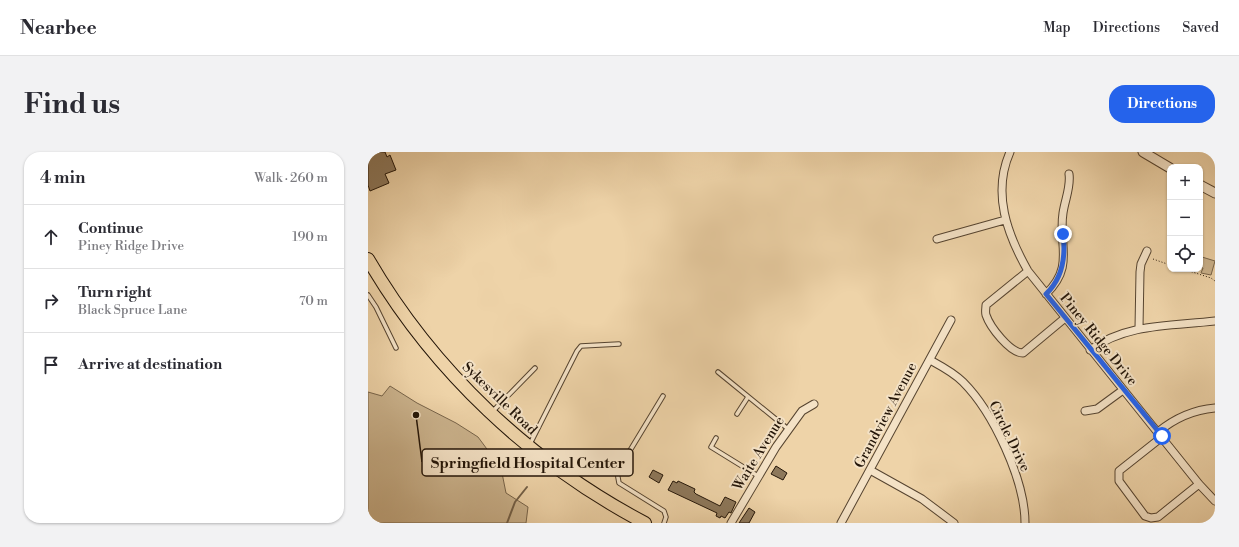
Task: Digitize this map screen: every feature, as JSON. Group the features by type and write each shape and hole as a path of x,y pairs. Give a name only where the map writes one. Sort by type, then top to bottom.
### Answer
{"main road":[{"name":"Sykesville Road","path":"369,264 433,351 491,414 529,447 582,486 645,523"}],"street":[{"name":"Piney Ridge Drive","path":"1010,152 1002,183 1002,203 1005,220 1014,247 1028,271 1090,350 1160,434 1198,484 1215,501"},
{"path":"1143,152 1167,166"},
{"path":"1046,294 1056,281 1064,260 1062,224 1070,182 1069,174"},
{"path":"1203,187 1215,194"},
{"path":"937,239 1005,220"},
{"path":"1138,328 1140,272 1141,264 1147,251"},
{"path":"1028,271 986,305 985,314 998,334 1011,349 1016,352 1024,353 1065,318"},
{"name":"Grandview Avenue","path":"841,523 951,320"},
{"path":"1090,350 1115,335 1138,328 1215,321"},
{"name":"Circle Drive","path":"930,360 963,382 987,414 1008,454 1018,479 1025,523"},
{"path":"1085,411 1097,409 1123,390"},
{"name":"Waite Avenue","path":"731,523 758,476 788,429 802,411 814,404"},
{"path":"1198,484 1158,517 1151,518 1145,516 1119,481 1118,475 1119,471 1160,434 1169,423 1186,414 1215,408"},
{"path":"870,470 922,499 954,523"}],"lane":[{"path":"368,295 376,307 396,348"},
{"path":"529,447 576,351 581,346 619,344"},
{"path":"491,414 535,368"},
{"path":"718,372 788,429"},
{"path":"663,396 617,472 616,478 619,483 664,510 666,517 664,523"},
{"path":"737,414 748,397"},
{"path":"716,438 710,447 758,476"}],"path":[{"path":"1153,260 1167,264"},
{"path":"1192,272 1211,278 1215,281"}],"shaded area":[{"path":"1203,257 1215,261 1211,275 1201,273 1203,272"},
{"path":"390,386 478,437 501,468 506,493 528,507 526,523 368,523 368,392 382,396"}],"building":[{"path":"368,152 385,152 387,157 390,155 396,170 385,174 389,183 370,191 368,185"},
{"path":"776,466 787,473 783,480 771,474"},
{"path":"653,470 663,475 659,483 649,477"},
{"path":"673,481 677,483 678,481 695,489 694,492 696,494 720,506 725,497 736,502 731,513 729,512 725,518 721,516 720,518 716,516 717,513 668,490"},
{"path":"749,508 755,512 749,523 739,523"}],"waterway":[{"path":"507,523 515,502 527,487"}],"place":[{"name":"Springfield Hospital Center","path":"416,415"}],"route":[{"path":"1063,234 1065,251 1062,270 1052,289 1046,294 1162,436"}]}
